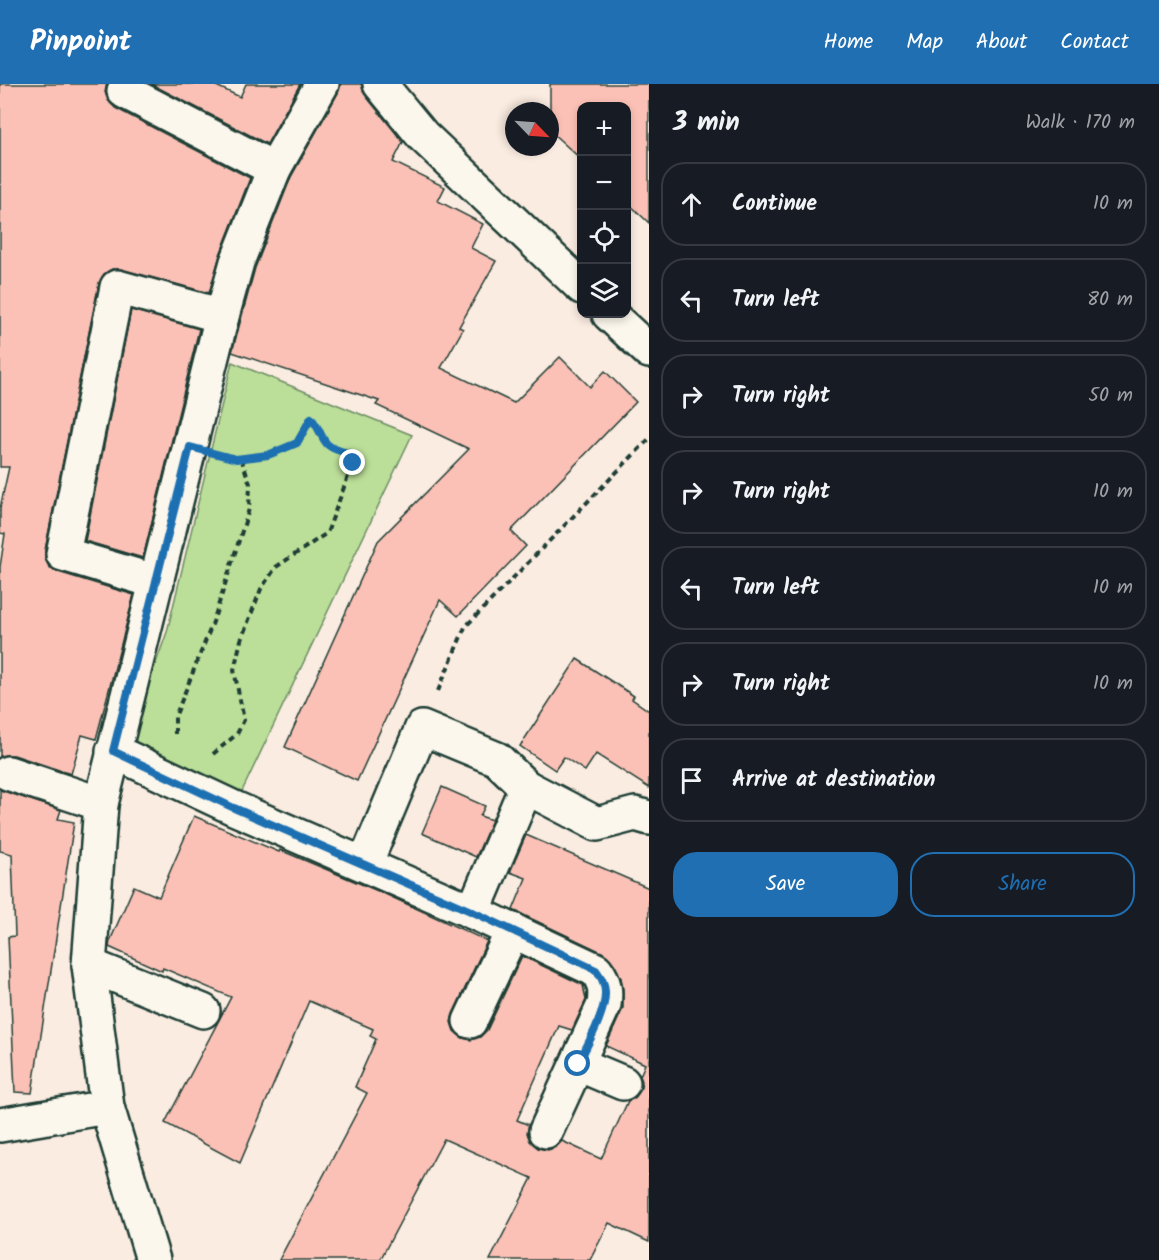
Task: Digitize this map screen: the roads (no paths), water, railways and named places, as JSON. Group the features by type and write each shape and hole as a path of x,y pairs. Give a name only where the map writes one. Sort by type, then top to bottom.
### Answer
{"street":[{"path":"128,84 124,91 274,169"},
{"path":"153,1260 107,1107 89,965 101,804 237,262 274,169 322,84"},
{"path":"381,84 423,136 577,282"},
{"path":"157,582 63,554 117,287 222,316"},
{"path":"613,318 649,351"},
{"path":"365,864 423,728 497,759 526,787 597,824 635,814 649,818"},
{"path":"113,751 234,808 513,930 596,970 603,980 606,991 604,1005 546,1131"},
{"path":"8,773 101,804"},
{"path":"473,912 526,787"},
{"path":"470,1021 513,930"},
{"path":"89,965 203,1011"},
{"path":"578,1064 623,1083"},
{"path":"0,1125 107,1107"}]}
